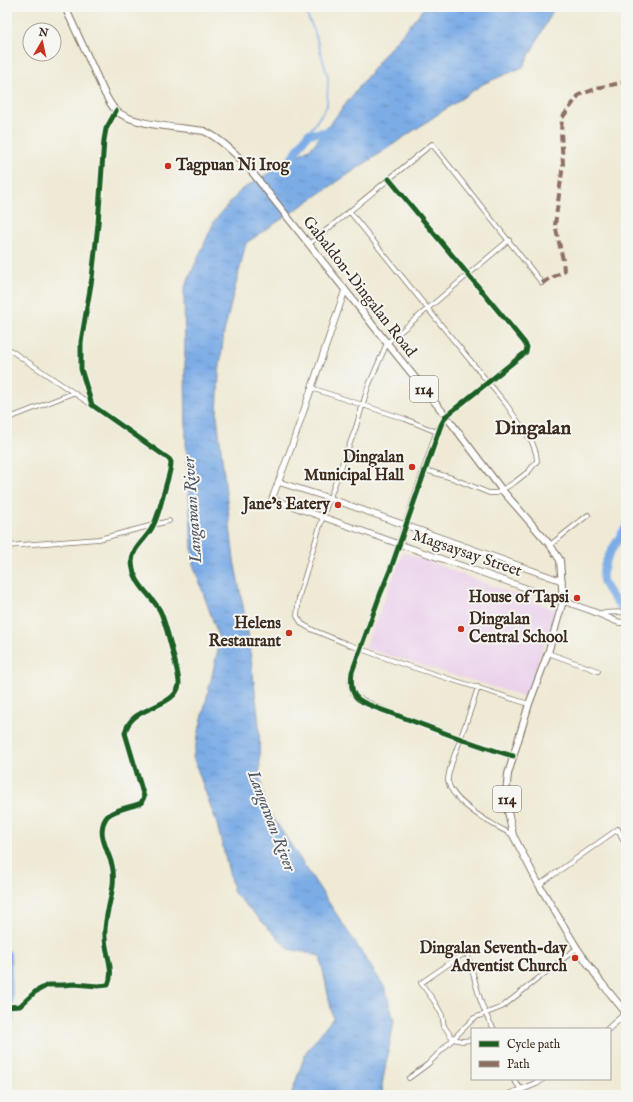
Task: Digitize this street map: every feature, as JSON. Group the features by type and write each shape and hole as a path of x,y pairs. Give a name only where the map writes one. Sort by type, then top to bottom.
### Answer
{"main road":[{"path":"65,7 105,94 116,111"},
{"name":"Gabaldon-Dingalan Road","path":"116,111 128,117 150,123 211,134 235,153 248,167 446,416 502,490 550,545 560,560 563,602 548,653 529,704 513,756 508,774 506,793 513,835 539,885 577,948 600,981 626,1014"}],"street":[{"path":"92,405 81,369 81,342 92,278 98,224 104,140 106,129 116,111"},
{"path":"309,244 432,144 542,283"},
{"path":"389,179 527,347 526,352 446,416 437,432 391,568 360,649 351,678 353,693 357,698 378,708 483,747 513,756"},
{"path":"350,212 506,404 526,434 536,453 537,461 536,464 515,482 497,493 489,492 452,478 425,470"},
{"path":"509,240 387,343 376,367 323,516 298,596 297,616 302,624 313,630 360,649 529,704"},
{"path":"278,482 345,290"},
{"path":"7,348 169,458 171,462 161,505 154,525 132,555 133,570 136,579 160,610 164,619 179,675 179,685 176,693 165,702 150,708 129,722 125,733 144,797 143,800 137,805 112,813 105,819 102,830 104,844 112,865 113,874 111,899 105,929 106,950 110,968 110,981 108,984 98,986 74,984 63,986 48,985 34,992 20,1006 7,1007"},
{"path":"311,388 405,419 437,432"},
{"path":"7,419 73,393"},
{"name":"Magsaysay Street","path":"562,581 329,498 278,482 272,499 598,613 606,618 626,623"},
{"path":"550,545 588,515"},
{"path":"7,546 99,539 170,522"},
{"path":"598,613 626,612"},
{"path":"548,653 598,671"},
{"path":"478,687 448,779 450,786 460,799 474,812 490,823 513,835"},
{"path":"539,885 618,829 626,846"},
{"path":"464,945 473,978 486,1014 493,1028"},
{"path":"409,1078 428,1064 474,1018 502,1007 577,948"},
{"path":"466,952 422,983 442,1015 444,1026 453,1039 462,1041 471,1040"},
{"path":"609,1028 626,1014"},
{"path":"515,1080 521,1090"},
{"path":"508,1095 521,1090 535,1081"}],"shaded area":[{"name":"Dingalan Central School","path":"403,552 556,610 526,697 365,648"}],"water":[{"path":"425,7 555,7 523,67 483,84 246,243 224,332 219,374 217,415 234,560 247,626 259,723 260,779 266,807 385,988 394,1021 382,1085 383,1095 291,1095 306,1052 333,1018 320,956 289,949 234,893 217,824 193,757 220,641 193,564 186,443 184,289 215,220 241,190 312,147 384,55"}],"waterway":[{"path":"303,7 314,30 328,77 327,106 308,134"},
{"name":"Langawan River","path":"285,168 308,134 334,131"},
{"path":"626,527 609,554 603,570 604,583 608,591 626,613"},
{"path":"7,954 10,1019 7,1028"}],"marked path":[{"path":"542,283 564,271 555,225 563,164 561,132 562,118 579,95 601,87 626,82"}],"cycle path":[{"path":"7,1007 20,1006 35,992 48,985 108,985 110,980 110,968 105,943 105,928 112,892 113,874 112,865 102,836 103,824 106,818 112,813 141,803 144,797 125,733 129,724 135,717 169,699 175,693 179,685 168,634 161,614 155,603 138,582 132,562 134,552 150,531 157,517 170,472 171,462 169,459 92,405 81,369 81,342 92,278 98,224 104,140 106,129 116,111"},
{"path":"389,179 527,347 526,352 446,416 441,425 391,568 352,672 352,689 353,693 360,701 371,706 498,752 513,756"}],"place":[{"name":"Tagpuan Ni Irog","path":"168,166"},
{"name":"Dingalan Municipal Hall","path":"412,467"},
{"name":"Jane’s Eatery","path":"338,505"},
{"name":"House of Tapsi","path":"577,598"},
{"name":"Dingalan Central School","path":"461,629"},
{"name":"Helens Restaurant","path":"289,633"},
{"name":"Dingalan Seventh-day Adventist Church","path":"575,958"}],"district":[{"name":"Dingalan","path":"533,428"}]}
